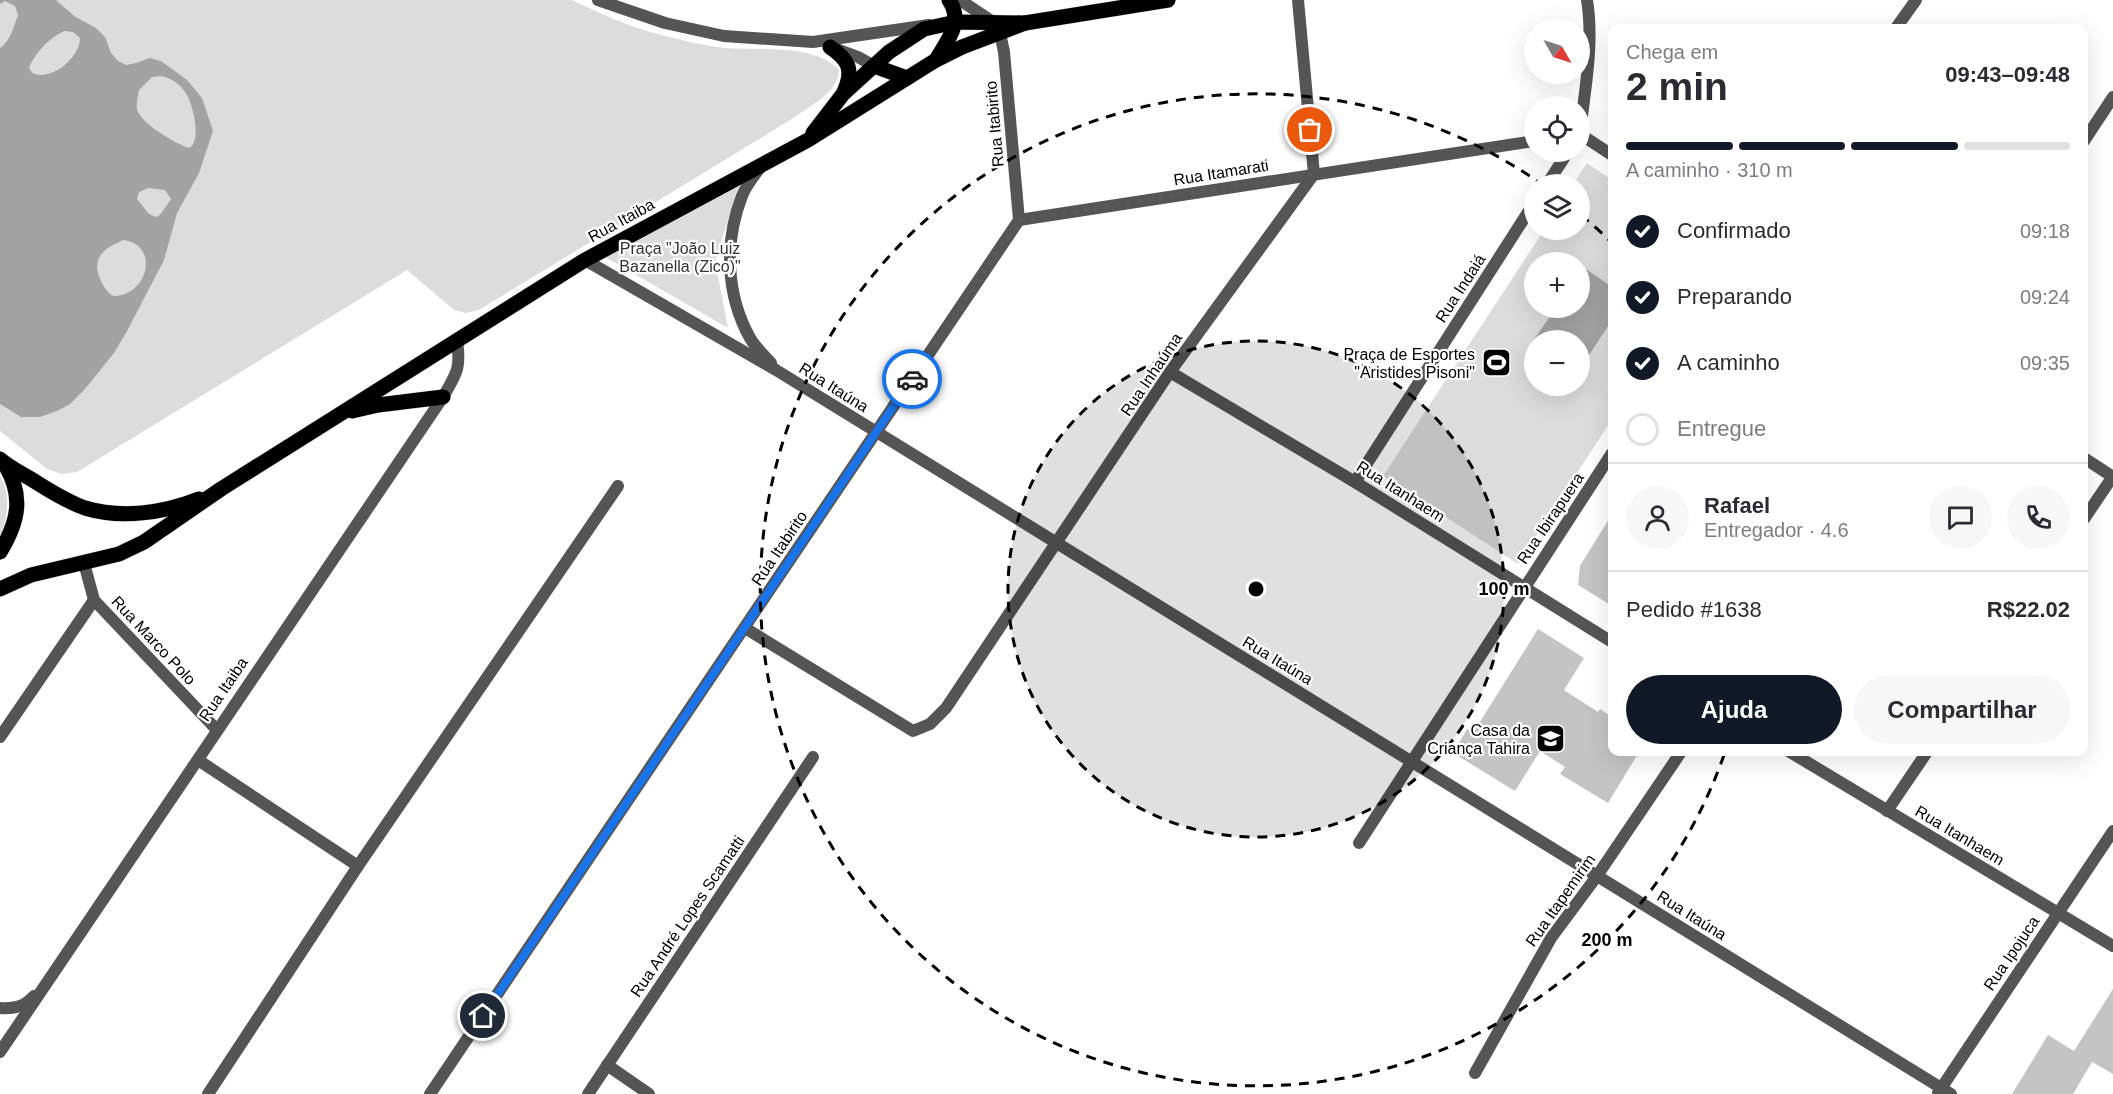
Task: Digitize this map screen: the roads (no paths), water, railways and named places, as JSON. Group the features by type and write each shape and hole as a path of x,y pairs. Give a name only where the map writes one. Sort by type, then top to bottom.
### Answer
{"main road":[{"path":"936,60 953,31 952,23 955,13 949,0"},
{"path":"997,27 1168,0"},
{"name":"Rua Itaiba","path":"808,140 843,94 890,52 924,29 952,23 997,27"},
{"name":"Rua Itaiba","path":"0,589 31,575 119,554 144,542 221,489 585,260 808,140 936,60 997,27"},
{"path":"830,47 845,58 849,68 849,80 843,94"},
{"path":"874,66 907,78"},
{"path":"341,414 378,405 442,397"},
{"path":"0,552 9,538 16,519 18,502 15,485 2,460"},
{"name":"Rua Itaiba","path":"2,460 60,498 86,508 109,512 130,514 154,512 182,506 221,489"}],"street":[{"path":"598,0 665,23 724,36 813,42 952,23"},
{"path":"960,0 997,27"},
{"path":"1298,0 1314,174"},
{"path":"1583,96 1590,19 1587,0"},
{"path":"1899,24 1916,0"},
{"name":"Rua Itabirito","path":"430,1094 1019,220 1004,52 997,27"},
{"path":"813,42 858,57 874,66"},
{"path":"2088,135 2113,97"},
{"path":"1590,140 1608,152"},
{"name":"Rua Itamarati","path":"1019,220 1524,142"},
{"path":"764,162 743,194 732,226 730,263 734,301 751,340 776,370"},
{"name":"Rua Inhaúma","path":"745,628 913,731 930,724 946,708 1170,372 1314,174"},
{"name":"Rua Indaiá","path":"1355,482 1524,219"},
{"name":"Rua Itaúna","path":"585,260 776,370 1943,1092"},
{"name":"Rua Itaiba","path":"0,1052 442,397 457,371 459,360 457,341"},
{"name":"Rua Itanhaem","path":"1170,372 1355,482 1608,640"},
{"name":"Rua Ibirapuera","path":"1359,843 1608,459"},
{"path":"2088,460 2113,476 2088,513"},
{"path":"208,1094 358,866 618,486"},
{"name":"Rua Marco Polo","path":"84,563 94,600 217,730"},
{"path":"0,737 94,600"},
{"name":"Rua Itapemirim","path":"1475,1073 1551,939 1678,756"},
{"name":"Rua Itanhaem","path":"1797,756 2113,946"},
{"path":"1887,811 1924,756"},
{"name":"Rua André Lopes Scamatti","path":"588,1094 813,757"},
{"path":"198,760 358,866"},
{"name":"Rua Ipojuca","path":"1943,1092 2113,831"},
{"path":"0,1008 15,1009 28,1002 47,982"},
{"path":"607,1065 649,1094"}],"place":[{"name":"Praça de Esportes \"Aristides Pisoni\"","path":"1496,363"},
{"name":"Casa da Criança Tahira","path":"1551,739"}],"park label":[{"name":"Praça \"João Luiz Bazanella (Zico)\"","path":"680,257"}]}
